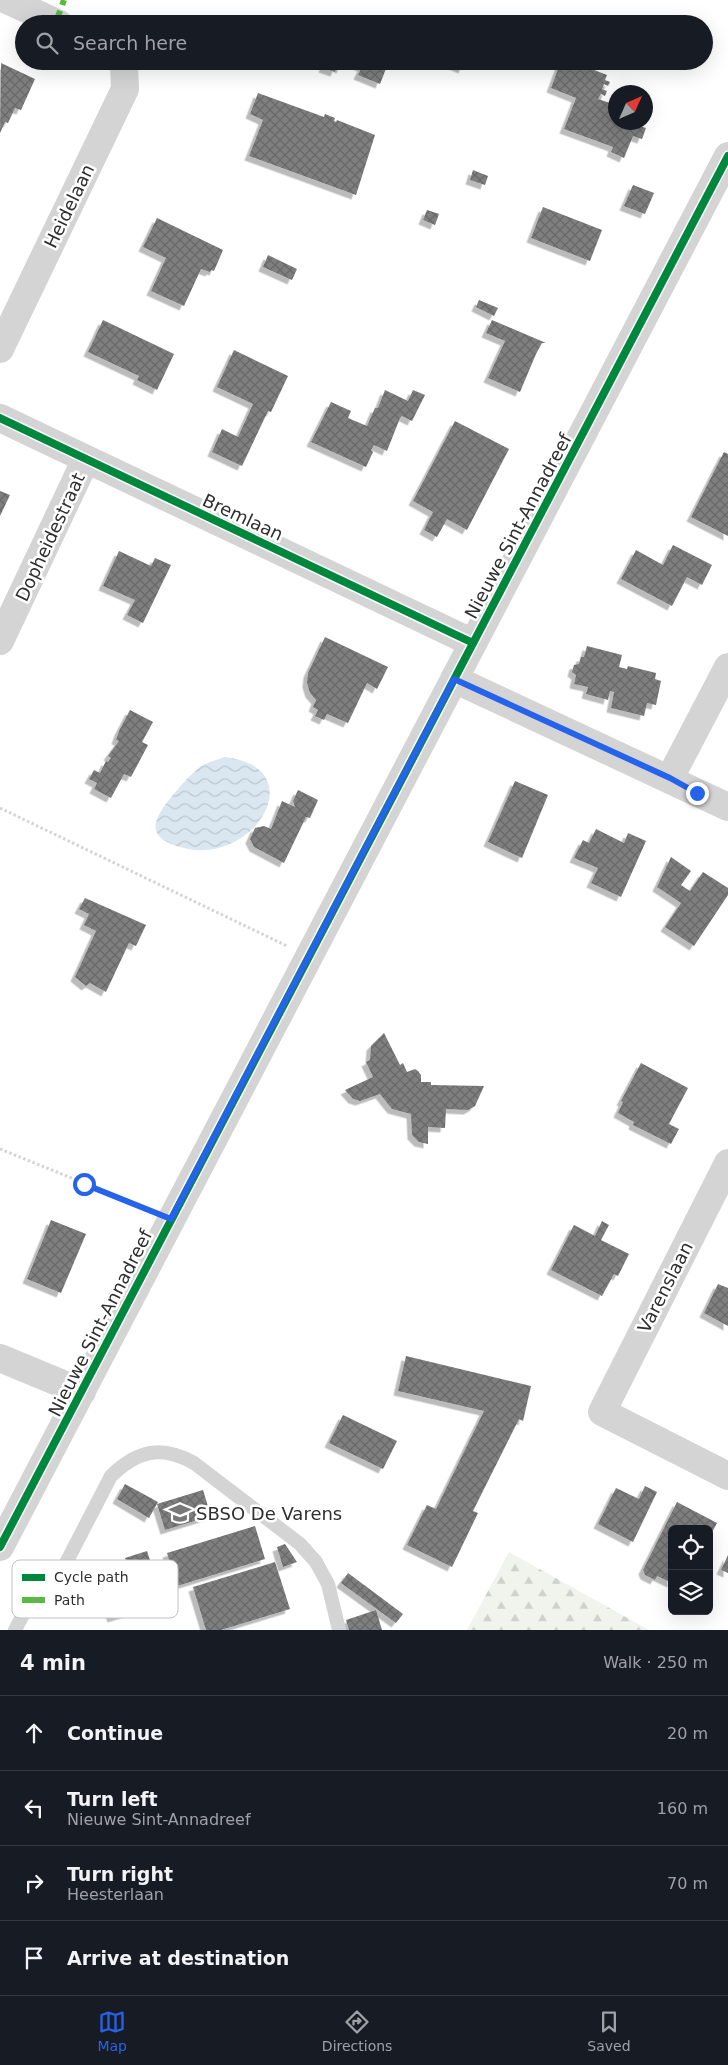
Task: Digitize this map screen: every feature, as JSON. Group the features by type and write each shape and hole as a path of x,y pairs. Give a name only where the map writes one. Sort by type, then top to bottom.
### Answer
{"street":[{"path":"7,0 40,15"},
{"name":"Heidelaan","path":"0,349 125,89 124,70"},
{"name":"Nieuwe Sint-Annadreef","path":"0,1547 473,643 721,186 728,156"},
{"name":"Bremlaan","path":"0,418 473,643"},
{"name":"Dopheidestraat","path":"0,641 86,459"},
{"path":"670,778 728,667"},
{"path":"454,679 670,778 728,807"},
{"name":"Varenslaan","path":"728,1163 602,1412 728,1476"},
{"path":"0,1358 82,1392"}],"lane":[{"path":"68,1560 111,1476 125,1462 158,1451 177,1454 194,1464 300,1544 316,1562 328,1584 339,1630"},
{"path":"16,1630 22,1618"}],"path":[{"path":"0,808 310,957"},
{"path":"0,1149 171,1219"}],"green space":[{"path":"509,1552 649,1630 467,1630"}],"water":[{"path":"225,757 251,764 266,777 270,794 265,812 253,828 235,842 213,849 188,849 165,841 158,835 156,822 165,805 182,784 200,767"}],"building":[{"path":"1,63 35,79 21,110 15,108 8,123 5,122 0,133"},
{"path":"360,70 385,70 380,84 358,75"},
{"path":"558,70 594,70 607,75 605,80 610,82 608,86 604,84 602,89 607,91 605,96 601,94 598,99 608,102 608,130 645,130 642,139 633,136 624,158 611,152 613,147 564,129 576,98 551,88"},
{"path":"258,93 324,117 325,114 335,118 334,121 336,122 337,120 375,135 356,195 249,156 263,120 250,114"},
{"path":"473,170 488,176 485,185 470,180"},
{"path":"633,185 654,193 645,214 624,206"},
{"path":"543,207 602,230 590,261 531,238"},
{"path":"427,210 439,214 435,225 423,220"},
{"path":"157,218 223,250 214,271 211,270 210,272 201,269 184,306 151,291 166,258 143,247"},
{"path":"268,255 297,269 292,280 263,267"},
{"path":"479,300 498,308 494,316 476,307"},
{"path":"103,320 174,354 157,390 137,380 139,376 88,352"},
{"path":"492,320 546,343 542,343 536,354 520,392 488,378 505,341 486,333"},
{"path":"234,350 288,376 271,412 268,411 242,466 212,452 222,429 238,437 253,404 217,387"},
{"path":"385,390 408,401 413,390 425,395 412,421 402,416 400,418 387,451 374,445 366,467 311,442 331,402 351,411 348,418 367,426 375,408 378,408"},
{"path":"455,421 509,449 467,530 447,519 437,537 424,530 433,512 413,501"},
{"path":"724,452 728,454 728,536 691,517"},
{"path":"0,491 10,495 0,516"},
{"path":"673,545 712,565 702,585 687,577 672,606 621,579 636,550 663,565"},
{"path":"119,551 151,566 155,558 171,565 143,623 127,615 135,600 103,586"},
{"path":"325,637 388,667 377,689 367,683 348,723 327,714 324,720 315,716 318,710 313,707 316,700 310,693 307,683 308,673"},
{"path":"587,646 622,655 619,667 627,669 628,666 656,673 655,679 661,681 656,705 647,703 644,716 611,708 614,692 610,691 608,700 586,694 588,687 574,684 576,675 572,672 574,665 579,664 581,657 584,657"},
{"path":"130,710 153,722 142,742 148,745 131,777 124,774 111,798 94,789 97,783 89,779 94,770 100,773 106,761 108,762 111,758 108,756 119,741 116,740 119,731"},
{"path":"515,781 548,795 522,858 488,842"},
{"path":"298,790 318,800 310,818 306,817 284,863 254,847 250,839 255,828 264,826 271,829 282,801 295,807 293,801"},
{"path":"596,829 624,843 628,833 646,841 621,897 591,883 598,868 574,858 583,840 589,843"},
{"path":"671,857 691,871 681,885 690,891 703,872 728,888 728,895 694,946 665,927 681,903 657,887"},
{"path":"85,898 146,925 136,946 129,943 106,992 90,983 86,986 75,977 96,931 84,925 89,914 79,909"},
{"path":"384,1033 400,1065 403,1063 407,1072 415,1069 418,1071 421,1075 421,1082 431,1082 431,1085 484,1086 475,1106 468,1110 446,1109 445,1128 428,1127 428,1144 419,1142 412,1135 411,1114 392,1109 380,1094 360,1101 353,1099 345,1090 373,1077 366,1062 370,1060 371,1046"},
{"path":"641,1063 688,1088 669,1124 679,1129 671,1144 633,1125 634,1122 618,1113 623,1102 621,1101"},
{"path":"51,1220 86,1234 61,1293 27,1279"},
{"path":"602,1221 609,1225 601,1240 629,1254 618,1276 614,1274 602,1296 551,1270 574,1225 595,1236"},
{"path":"718,1284 728,1288 728,1326 704,1313"},
{"path":"406,1356 531,1386 523,1421 519,1419 473,1511 478,1513 452,1567 407,1545 427,1505 436,1509 484,1411 398,1391"},
{"path":"343,1415 397,1441 383,1469 329,1443"},
{"path":"125,1484 158,1502 149,1518 117,1499"},
{"path":"645,1486 657,1492 633,1542 598,1524 616,1488 639,1499"},
{"path":"203,1490 211,1516 165,1530 157,1504"},
{"path":"677,1502 717,1523 713,1530 713,1525 668,1525 668,1581 657,1576 655,1580 645,1575 643,1570"},
{"path":"255,1526 265,1559 178,1586 178,1560 169,1560 167,1553"},
{"path":"285,1544 297,1562 283,1567 277,1547"},
{"path":"147,1551 150,1560 126,1560 125,1558"},
{"path":"728,1555 728,1573 721,1570"},
{"path":"275,1562 290,1609 221,1630 206,1630 193,1587"},
{"path":"348,1573 403,1614 396,1623 341,1583"},
{"path":"376,1610 382,1630 349,1630 346,1620"}],"marked path":[{"path":"59,15 64,0"}],"cycle path":[{"path":"0,1547 728,156"},
{"path":"0,418 473,643"}],"place":[{"name":"SBSO De Varens","path":"180,1513"}],"route":[{"path":"84,1184 171,1219 454,679 670,778 697,793"}]}
